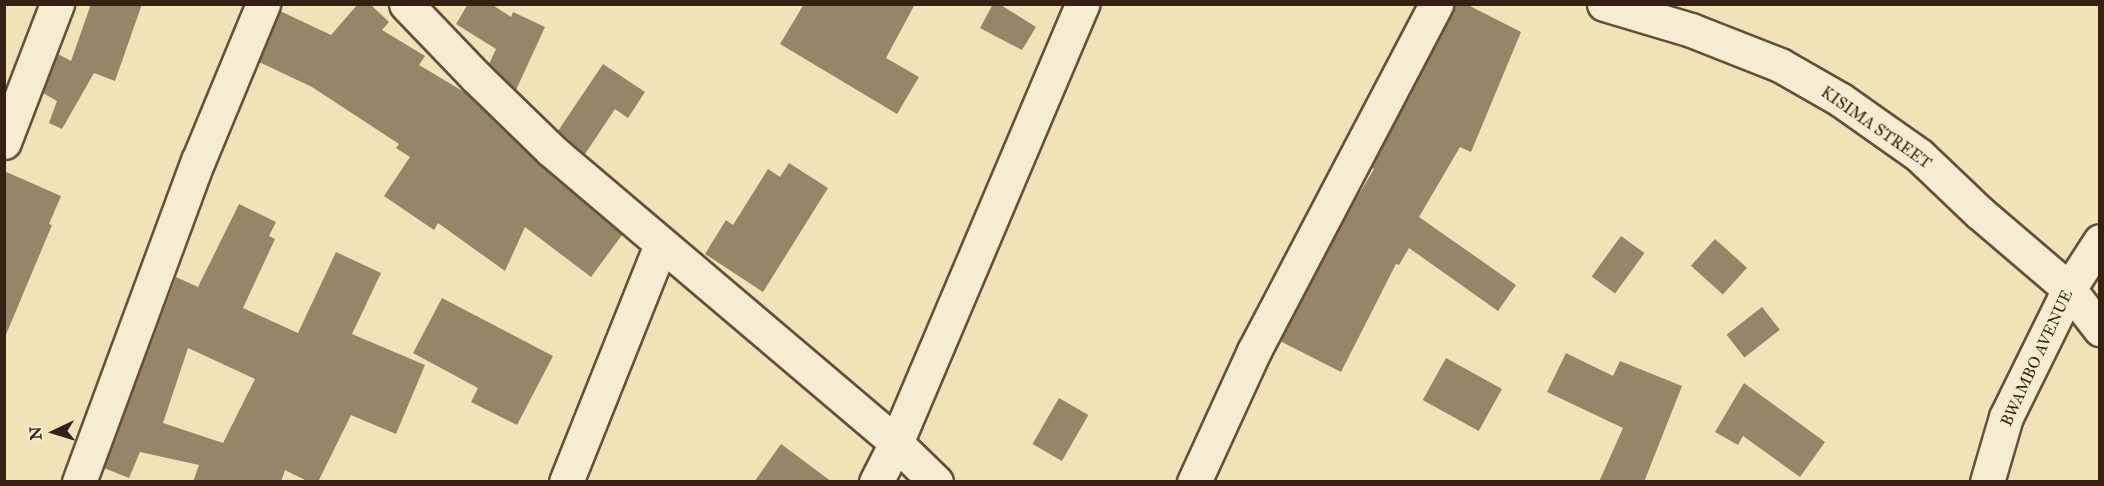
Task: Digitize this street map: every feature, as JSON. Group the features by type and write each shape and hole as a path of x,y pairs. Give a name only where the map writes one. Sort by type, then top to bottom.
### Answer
{"street":[{"path":"4,142 57,4"},
{"path":"79,482 198,161 263,4"},
{"path":"876,482 896,443 1082,4"},
{"path":"1194,482 1254,351 1436,4"},
{"name":"KISIMA STREET","path":"1604,4 1691,30 1780,65 1841,100 1919,155 1980,213 2068,289 2100,329"},
{"path":"423,10 476,77 551,150 896,443 936,482"},
{"name":"BWAMBO AVENUE","path":"1987,482 2006,417 2068,289 2100,241"},
{"path":"566,482 661,245"}],"building":[{"path":"91,4 142,4 115,81 94,73 62,129 49,123 57,101 43,93 58,54 71,61"},
{"path":"358,4 370,4 389,22 382,30 425,56 419,65 466,93 538,163 622,235 591,277 525,227 505,271 438,223 434,230 384,196 410,157 396,148 399,144 312,87 259,62 280,11 331,35"},
{"path":"468,4 491,4 511,17 513,12 545,27 516,90 489,64 496,49 456,24"},
{"path":"804,4 915,4 886,58 919,77 897,114 780,44"},
{"path":"993,4 999,4 1036,27 1022,50 980,28"},
{"path":"1455,4 1466,4 1521,32 1471,152 1460,147 1419,217 1516,285 1498,311 1409,248 1399,265 1396,264 1341,372 1280,341 1374,169 1371,167"},
{"path":"603,64 645,92 628,118 615,109 585,154 558,131"},
{"path":"789,163 828,188 763,292 705,254 726,220 733,225 768,169 780,177"},
{"path":"4,171 61,196 49,224 52,225 5,337"},
{"path":"239,204 276,222 269,236 275,239 243,308 298,333 336,252 381,273 352,334 425,365 396,434 351,415 318,482 309,482 285,470 281,482 193,482 199,465 140,452 129,478 104,468 176,277 198,287","holes":["188,348 255,379 223,443 163,423"]},
{"path":"1621,236 1644,253 1615,293 1592,276"},
{"path":"1715,239 1747,268 1723,295 1691,266"},
{"path":"442,298 553,356 517,425 471,402 478,388 413,353"},
{"path":"1762,307 1780,330 1744,358 1727,335"},
{"path":"1566,353 1613,376 1620,361 1682,386 1644,482 1599,482 1623,428 1547,392"},
{"path":"1446,358 1502,389 1479,431 1423,400"},
{"path":"1744,383 1825,442 1800,477 1743,436 1738,445 1715,432"},
{"path":"1059,398 1088,415 1062,461 1032,444"},
{"path":"781,444 832,482 754,482"}]}
